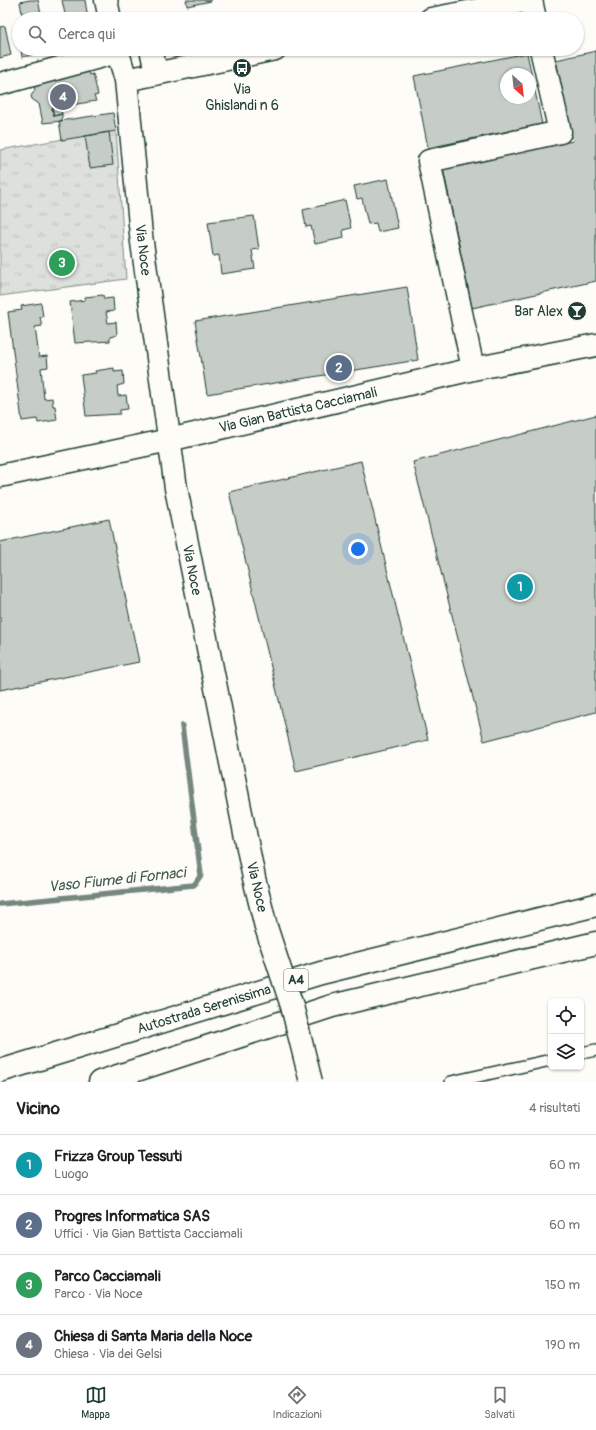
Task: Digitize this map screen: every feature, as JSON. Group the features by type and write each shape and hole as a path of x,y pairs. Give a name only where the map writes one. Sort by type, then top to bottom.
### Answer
{"main road":[{"path":"106,0 109,12"},
{"path":"467,12 530,0 533,12"},
{"path":"0,84 100,56"},
{"name":"Via Noce","path":"119,56 126,80 141,235 176,488 254,878 266,927 292,1006 312,1082"},
{"path":"153,56 156,72"},
{"path":"126,80 156,72 239,56"},
{"path":"473,369 429,161 560,132 543,56"},
{"name":"Via Gian Battista Cacciamali","path":"0,476 169,440 473,369 596,345"},
{"name":"Autostrada Serenissima","path":"0,1072 321,972 596,905"},
{"path":"100,1082 332,1006 596,942"}],"lane":[{"path":"584,1052 596,1050"},
{"path":"451,1082 548,1061"}],"green space":[{"path":"116,130 126,279 0,296 0,150"}],"building":[{"path":"38,0 41,12 22,12 20,2"},
{"path":"62,0 85,0 87,12 65,12"},
{"path":"186,0 211,0 211,1 187,6"},
{"path":"5,26 11,55 0,58 0,27"},
{"path":"596,51 596,281 472,308 443,168 573,141 556,60 574,56 584,56 584,54"},
{"path":"512,56 528,56 530,68 500,68 500,104 536,104 536,96 542,124 428,148 414,76"},
{"path":"88,68 90,75 93,74 98,95 94,96 96,101 52,108 54,116 62,114 62,121 43,123 39,104 32,99 31,96 35,90 33,81"},
{"path":"60,105 62,114 54,116 52,108"},
{"path":"113,113 116,131 62,140 59,121"},
{"path":"109,132 113,165 90,168 85,136"},
{"path":"388,179 398,228 378,232 376,223 368,224 362,198 357,199 354,186"},
{"path":"345,200 351,228 343,230 344,238 315,244 311,226 306,227 303,210"},
{"path":"254,216 259,249 252,250 255,269 221,274 219,255 213,256 208,222"},
{"path":"407,287 418,360 207,394 195,321"},
{"path":"103,295 104,299 113,298 114,311 106,312 108,323 116,322 117,335 110,337 110,341 75,343 70,302 85,300 85,297"},
{"path":"41,303 43,317 40,317 42,326 35,327 39,357 47,356 48,367 41,368 44,399 52,398 57,420 38,423 37,419 22,421 8,312 22,310 21,306"},
{"path":"114,368 114,372 123,371 124,384 117,386 118,396 126,395 128,409 120,410 120,414 86,416 81,375"},
{"path":"596,415 596,712 484,741 413,462"},
{"path":"361,461 428,740 296,771 229,492"},
{"path":"109,519 139,662 0,690 0,542"}],"waterway":[{"name":"Vaso Fiume di Fornaci","path":"0,904 194,885 201,875 182,726"}],"place":[{"name":"Via Ghislandi n 6","path":"242,68"},
{"name":"Chiesa di Santa Maria della Noce","path":"63,97"},
{"name":"Parco Cacciamali","path":"62,263"},
{"name":"Bar Alex","path":"577,311"},
{"name":"Progres Informatica SAS","path":"339,368"},
{"name":"Frizza Group Tessuti","path":"520,587"}]}
